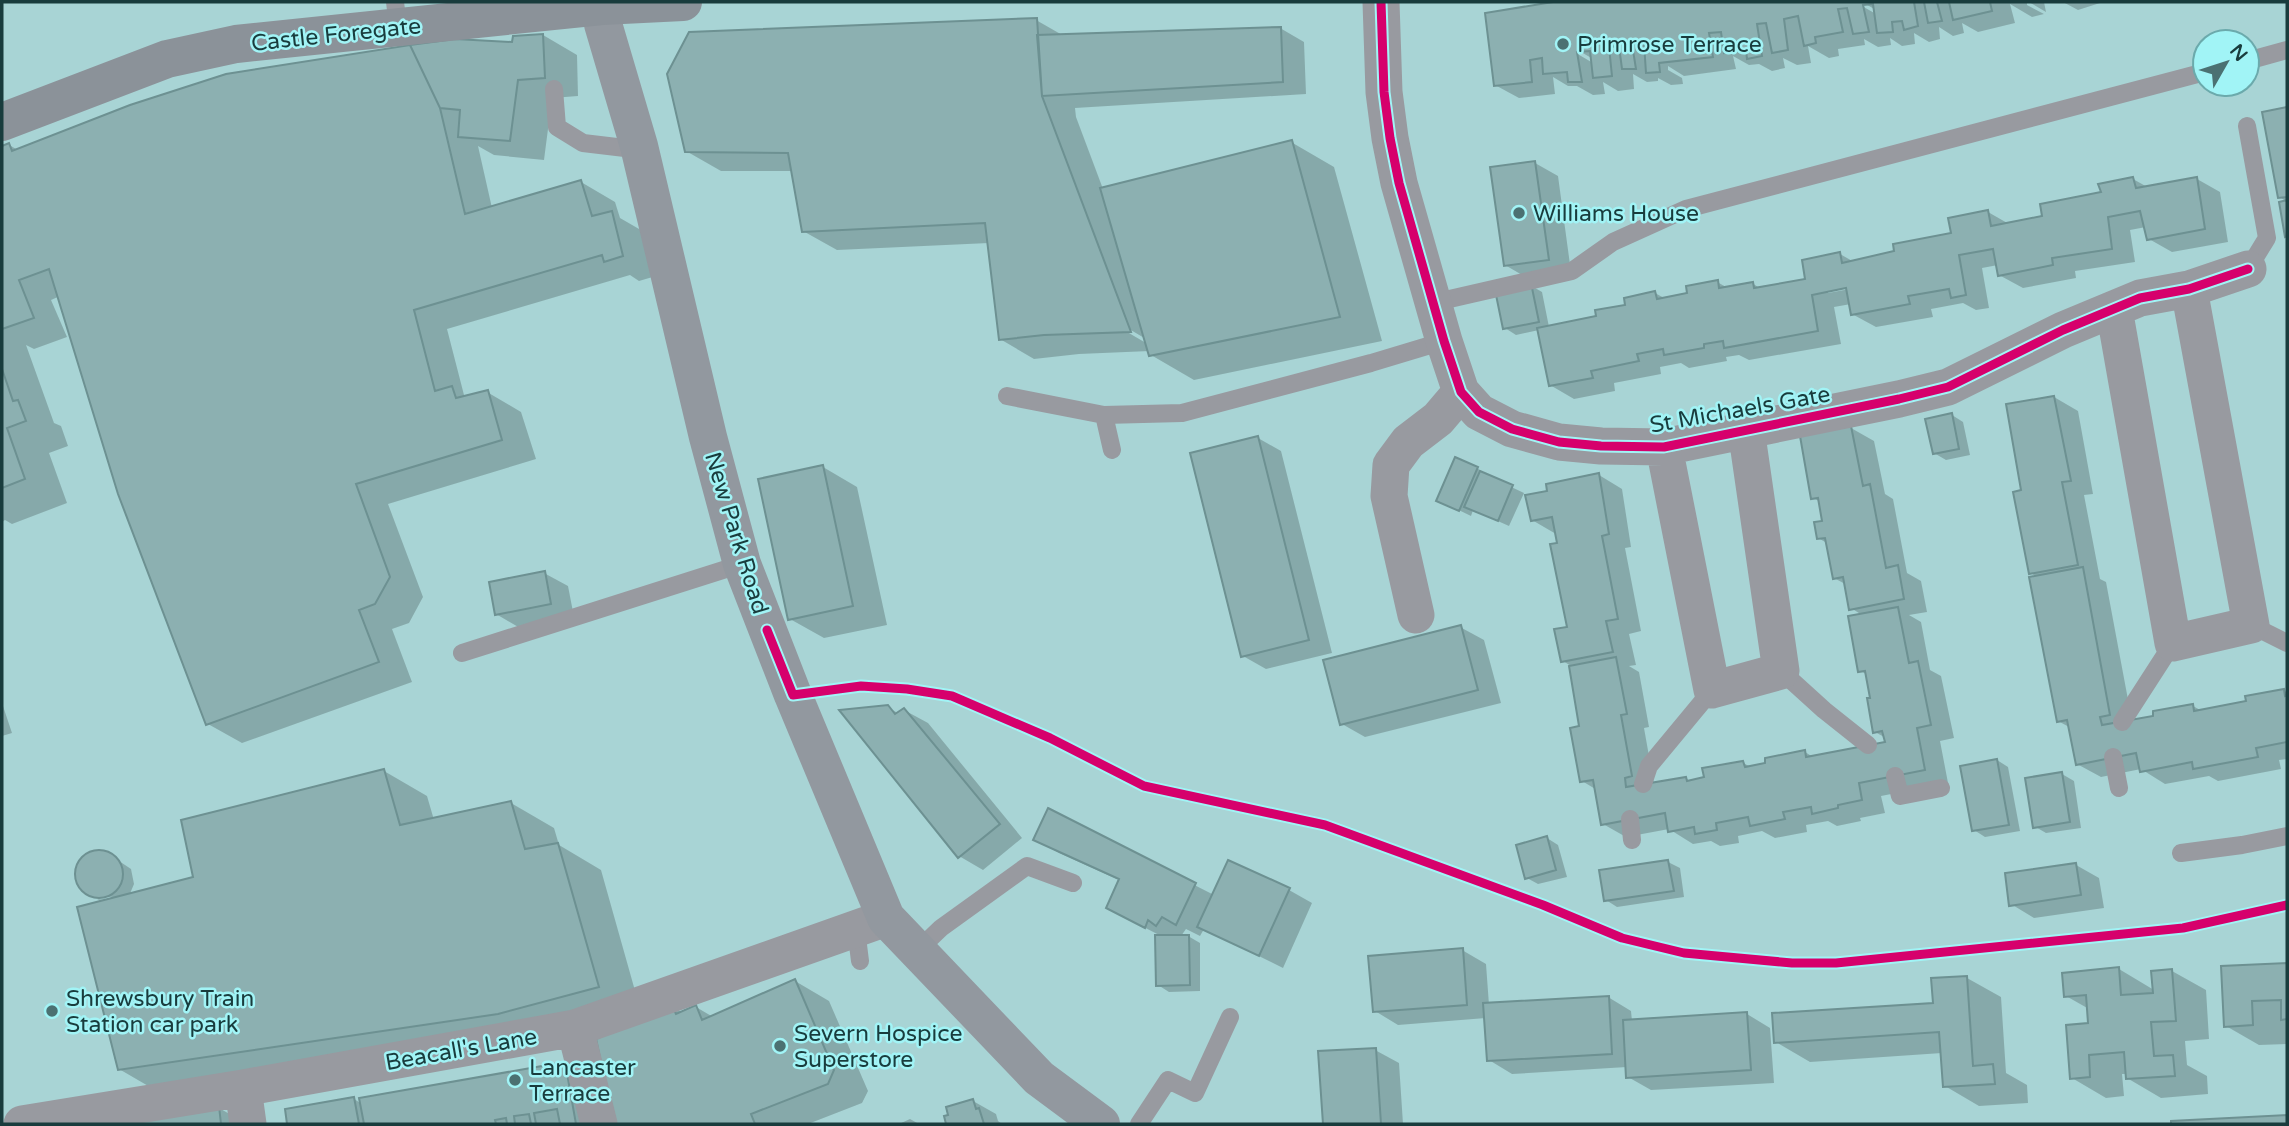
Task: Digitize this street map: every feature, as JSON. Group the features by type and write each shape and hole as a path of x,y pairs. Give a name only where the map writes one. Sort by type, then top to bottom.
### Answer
{"main road":[{"name":"Castle Foregate","path":"2,122 167,59 397,14 683,2"}],"street":[{"name":"St Michaels Gate","path":"1381,2 1384,92 1390,138 1399,183 1432,303 1461,392 1479,412 1513,429 1559,442 1664,447 1899,399 1948,387 2063,330 2140,298 2189,289 2248,269"},
{"name":"New Park Road","path":"620,4 603,24 639,146 708,437 742,564 793,695 867,936 917,951 1039,1078 1101,1124"},
{"path":"2113,309 2173,643 2251,625 2189,289"},
{"path":"1416,615 1389,496 1391,465 1408,442 1438,419 1461,392"},
{"name":"St Michaels Gate","path":"1745,429 1781,671"},
{"name":"St Michaels Gate","path":"1664,447 1712,690"},
{"path":"1712,690 1781,671"},
{"name":"Beacall's Lane","path":"22,1124 243,1088 575,1028 867,936"},
{"path":"575,1028 599,1124"},
{"path":"243,1088 248,1124"}],"lane":[{"path":"2261,57 2287,50"},
{"path":"1432,303 1572,271 1613,242 1686,209 2191,76"},
{"path":"554,89 557,127 583,143 625,148 639,146"},
{"path":"2247,126 2267,239 2248,269"},
{"path":"1007,396 1104,415 1182,413 1444,341"},
{"path":"1104,415 1112,450"},
{"path":"462,653 742,564"},
{"path":"2251,625 2287,643"},
{"path":"2122,722 2173,643"},
{"path":"1781,671 1868,745"},
{"path":"1643,785 1649,765 1712,690"},
{"path":"2113,757 2119,788"},
{"path":"1895,776 1900,796 1941,788"},
{"path":"1630,819 1632,840"},
{"path":"2181,853 2287,836"},
{"path":"917,951 941,928 1027,866 1073,883"},
{"path":"1139,1124 1168,1080 1195,1093 1230,1017"}],"building":[{"name":"Primrose Terrace","path":"1553,2 1914,2 1918,26 1904,30 1902,21 1892,22 1893,32 1877,33 1873,4 1863,5 1869,32 1853,34 1847,8 1838,9 1843,32 1815,37 1816,43 1804,46 1798,16 1784,19 1788,50 1772,53 1766,23 1757,24 1762,56 1747,59 1746,50 1724,53 1721,32 1709,33 1713,57 1659,63 1660,72 1646,73 1644,43 1632,44 1636,69 1622,69 1619,46 1609,47 1612,76 1593,78 1590,51 1577,52 1582,82 1568,82 1567,72 1543,74 1542,58 1530,60 1532,82 1494,86 1485,13"},
{"path":"1924,2 1937,2 1942,21 1928,23"},
{"path":"1949,2 1990,2 1992,11 1953,20"},
{"path":"1037,18 1042,96 1131,332 1044,335 999,340 985,223 802,232 788,153 685,152 667,74 689,32"},
{"path":"1281,27 1283,82 1042,96 1037,35"},
{"path":"543,34 545,78 518,80 510,141 458,137 460,110 440,108 410,45 455,39 512,42 513,36"},
{"path":"410,45 440,108 465,214 581,180 592,216 612,211 623,256 604,262 602,255 414,310 435,391 452,386 456,398 488,390 502,440 356,484 390,577 375,604 359,610 379,662 206,725 118,494 49,269 19,280 34,318 2,329 2,146 9,143 12,151 130,105 226,74"},
{"path":"2287,107 2287,197 2278,198 2262,112"},
{"path":"1292,140 1340,317 1149,356 1100,188"},
{"name":"Williams House","path":"1535,161 1549,260 1504,266 1490,167"},
{"path":"2133,177 2136,188 2197,177 2205,229 2147,240 2140,211 2108,217 2112,249 2052,258 2053,265 1998,276 1993,249 1959,255 1966,295 1951,298 1949,289 1908,296 1910,304 1851,315 1846,288 1812,295 1818,331 1724,348 1723,341 1704,344 1704,348 1664,355 1663,349 1637,354 1639,361 1591,371 1593,378 1549,386 1537,328 1596,316 1595,310 1625,305 1624,298 1655,291 1657,299 1687,293 1686,286 1718,280 1719,288 1753,282 1754,288 1805,279 1802,260 1840,252 1842,263 1894,251 1893,244 1951,233 1948,218 1988,210 1991,226 2042,216 2040,204 2101,192 2098,184"},
{"path":"2287,200 2287,236 2285,237 2279,202"},
{"path":"1531,283 1539,322 1503,329 1495,290"},
{"path":"2,369 13,401 18,400 26,421 7,428 25,479 2,488"},
{"path":"2054,396 2071,481 2062,482 2078,565 2029,574 2013,492 2021,490 2006,404"},
{"path":"1952,413 1959,449 1933,454 1925,419"},
{"path":"1851,426 1863,486 1870,484 1886,568 1898,565 1904,599 1849,610 1843,577 1833,579 1825,538 1817,539 1814,522 1822,521 1818,498 1811,499 1800,436"},
{"path":"1258,436 1309,640 1241,657 1190,453"},
{"path":"1455,457 1478,467 1459,511 1436,501"},
{"path":"823,465 853,606 788,620 758,479"},
{"path":"1480,471 1513,485 1498,521 1464,507"},
{"path":"1599,473 1609,534 1602,536 1618,619 1606,621 1613,652 1561,662 1554,629 1567,627 1550,544 1557,543 1552,517 1531,521 1525,495 1547,491 1546,484"},
{"path":"2083,567 2110,715 2100,717 2102,725 2153,716 2153,711 2193,704 2194,711 2246,701 2245,696 2284,689 2285,696 2287,695 2287,742 2256,748 2258,757 2193,769 2192,762 2140,772 2136,753 2076,765 2067,720 2057,722 2029,577"},
{"path":"545,571 551,604 495,615 489,582"},
{"path":"1898,607 1909,663 1918,661 1931,725 1917,728 1925,770 1859,783 1862,800 1838,805 1838,808 1812,814 1811,807 1783,812 1785,819 1750,826 1748,817 1716,823 1717,830 1695,834 1694,827 1668,832 1665,813 1601,825 1593,780 1580,782 1570,728 1579,726 1569,666 1616,657 1627,714 1621,715 1632,776 1625,778 1626,787 1686,777 1687,781 1704,777 1702,768 1743,761 1745,767 1765,763 1765,758 1805,750 1806,757 1885,742 1882,731 1873,733 1865,671 1858,672 1848,616"},
{"path":"1461,625 1478,690 1340,725 1323,660"},
{"path":"888,705 895,714 904,708 1000,824 958,858 839,710"},
{"path":"1997,759 2009,825 1972,831 1960,766"},
{"path":"384,769 400,825 511,801 525,849 558,843 599,987 498,1014 118,1070 77,907 193,877 181,820"},
{"path":"2062,772 2070,822 2033,828 2025,778"},
{"path":"1048,808 1196,883 1176,925 1162,917 1156,926 1148,920 1145,928 1106,908 1119,879 1033,840"},
{"path":"1547,836 1556,870 1525,879 1516,845"},
{"path":"99,850 116,857 123,874 116,891 99,898 82,891 75,874 82,857"},
{"path":"1228,860 1290,888 1259,956 1197,927"},
{"path":"1668,860 1674,891 1604,901 1599,870"},
{"path":"2076,863 2081,895 2009,906 2005,873"},
{"path":"1155,935 1189,935 1190,985 1156,986"},
{"path":"1463,948 1467,1005 1373,1012 1368,956"},
{"path":"2287,963 2287,1019 2281,1020 2281,1000 2252,1001 2253,1025 2224,1027 2221,966"},
{"path":"2119,967 2121,995 2153,993 2151,971 2172,969 2176,1021 2151,1022 2154,1056 2173,1055 2175,1076 2126,1079 2124,1052 2089,1055 2090,1077 2070,1079 2066,1025 2088,1023 2086,995 2064,997 2062,973"},
{"path":"1967,976 1973,1066 1993,1064 1995,1084 1943,1087 1939,1032 1774,1043 1772,1013 1933,1003 1931,978"},
{"path":"795,979 834,1070 828,1084 751,1114 755,1124 614,1124 596,1039 671,1004 676,1014 696,1005 702,1020"},
{"path":"1609,996 1612,1054 1487,1061 1483,1003"},
{"path":"1747,1012 1751,1070 1626,1078 1623,1020"},
{"path":"1376,1048 1381,1124 1323,1124 1318,1051"},
{"name":"Lancaster Terrace","path":"565,1062 576,1124 560,1124 557,1109 534,1113 536,1124 531,1124 529,1114 514,1116 515,1124 507,1124 506,1118 495,1120 496,1124 364,1124 359,1098"},
{"path":"354,1097 359,1124 287,1124 285,1109"},
{"path":"973,1099 984,1124 946,1124 946,1107"},
{"path":"219,1106 221,1124 124,1124"},
{"path":"2287,1115 2287,1124 2171,1124 2171,1121"}],"cycle path":[{"path":"1381,2 1384,92 1390,138 1399,183 1444,341 1461,392 1479,412 1512,429 1559,442 1664,447 1899,399 1948,387 2063,330 2140,298 2189,289 2248,269"},
{"path":"767,630 793,695 861,686 952,696 1050,738 1144,786 1325,825 1543,905 1622,938 1684,953 1792,963 1836,963 2183,928 2287,905"}],"place":[{"name":"Primrose Terrace","path":"1563,44"},
{"name":"Williams House","path":"1519,213"},
{"name":"Shrewsbury Train Station car park","path":"52,1011"},
{"name":"Severn Hospice Superstore","path":"780,1046"},
{"name":"Lancaster Terrace","path":"515,1080"}]}
